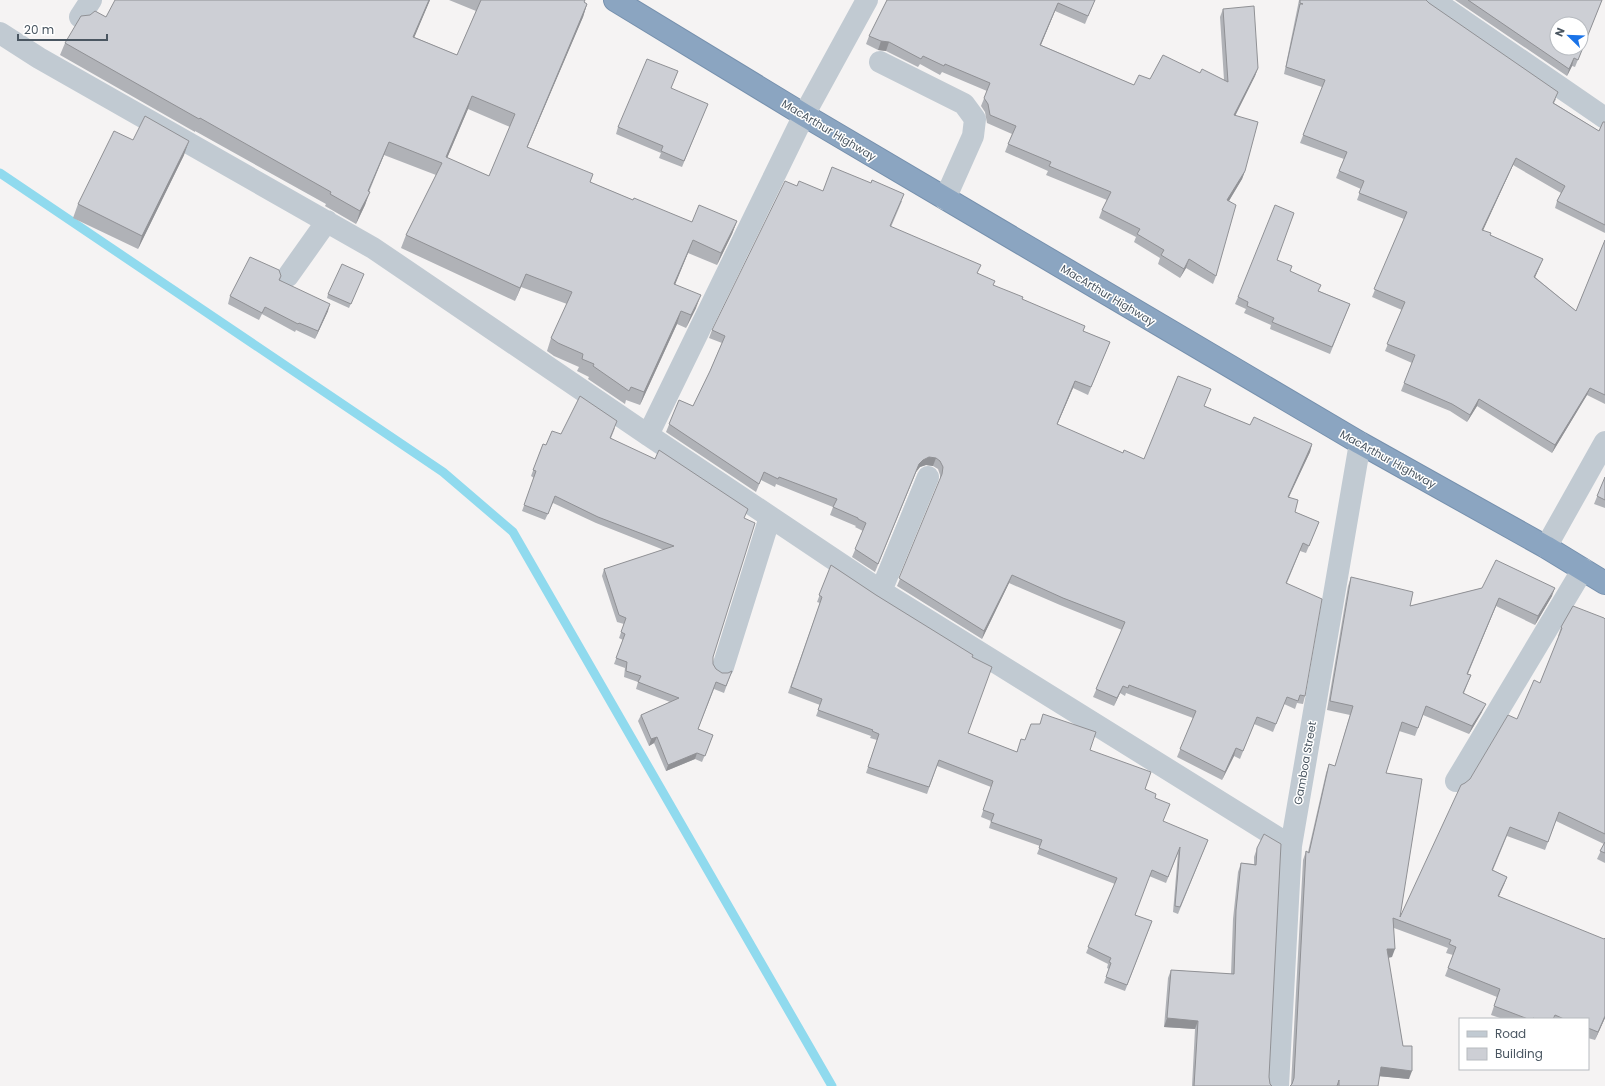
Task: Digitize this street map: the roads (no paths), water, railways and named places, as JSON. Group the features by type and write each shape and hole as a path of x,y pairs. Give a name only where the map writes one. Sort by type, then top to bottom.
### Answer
{"highway":[{"name":"MacArthur Highway","path":"615,0 804,115 1360,444 1546,547 1605,583"}],"street":[{"path":"648,435 804,115 867,0"},
{"path":"1433,0 1605,118"},
{"path":"0,34 372,248 881,591 1291,846"},
{"path":"880,62 964,104 975,119 973,136 945,199"},
{"path":"288,276 327,221"},
{"path":"1546,547 1605,442"},
{"name":"Gamboa Street","path":"1278,1086 1291,846 1360,444"},
{"path":"881,591 928,477"},
{"path":"723,667 770,517"},
{"path":"1456,781 1583,569"}],"waterway":[{"path":"0,173 443,472 513,532 832,1086"}]}
